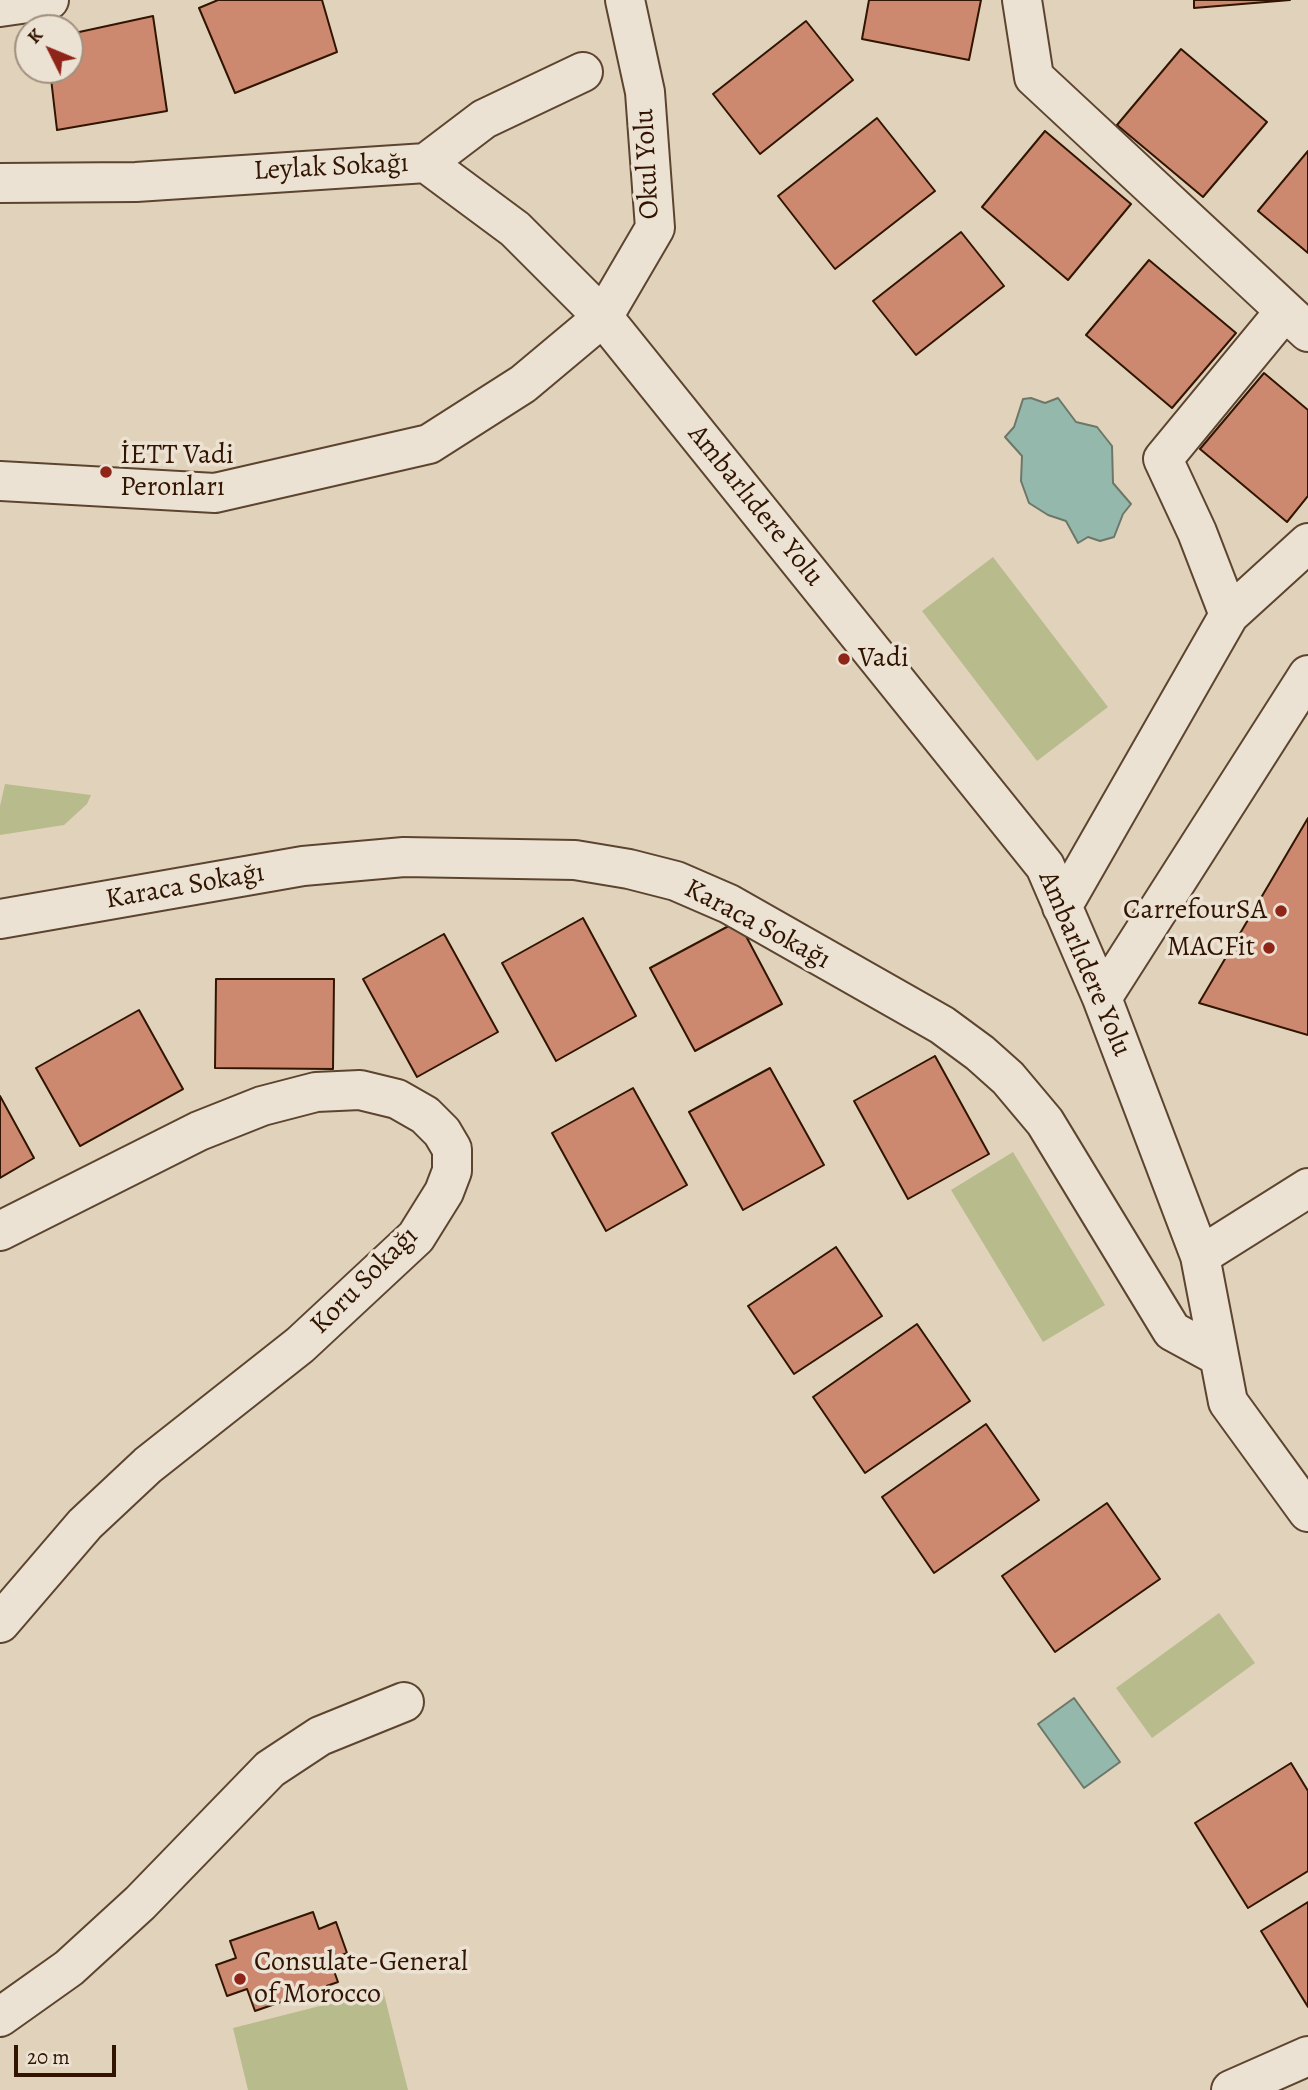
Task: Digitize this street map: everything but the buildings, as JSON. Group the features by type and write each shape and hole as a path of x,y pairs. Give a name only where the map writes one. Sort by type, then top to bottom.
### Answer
{"street":[{"path":"0,7 49,0"},
{"name":"Okul Yolu","path":"0,481 215,493 429,444 523,384 603,317 655,228 645,92 625,0"},
{"path":"1022,0 1034,77 1296,322 1163,459 1197,532 1229,615"},
{"path":"426,163 484,119 583,72"},
{"name":"Leylak Sokağı","path":"0,183 136,182 426,163 515,229 603,317"},
{"name":"Ambarlıdere Yolu","path":"603,317 1045,866 1102,998 1200,1256 1214,1317 1218,1356 1228,1402 1308,1512"},
{"path":"1062,907 1229,615 1308,543"},
{"path":"1102,998 1308,675"},
{"name":"Karaca Sokağı","path":"0,919 282,869 392,857 575,860 629,869 676,881 729,904 942,1025 989,1061 1045,1122 1172,1331 1218,1356"},
{"name":"Koru Sokağı","path":"0,1231 199,1131 262,1105 316,1092 360,1090 397,1099 425,1115 442,1132 452,1149 452,1171 444,1192 416,1237 300,1345 148,1465 94,1516 0,1623"},
{"path":"1200,1256 1308,1188"},
{"path":"0,2017 79,1959 140,1903 270,1769 320,1736 404,1702"},
{"path":"1231,2090 1308,2056"}],"green space":[{"path":"993,557 1108,707 1037,761 922,611"},
{"path":"5,784 91,795 87,804 64,825 0,835 0,806"},
{"path":"1013,1152 1105,1305 1043,1342 951,1190"},
{"path":"1219,1613 1255,1663 1152,1738 1116,1688"},
{"path":"383,1990 408,2090 248,2090 233,2028"}],"water":[{"path":"1031,398 1045,403 1058,398 1076,422 1097,427 1112,446 1113,483 1131,504 1123,514 1114,537 1100,541 1088,537 1078,543 1066,521 1048,515 1029,503 1021,481 1022,456 1005,437 1014,427 1023,399"},
{"path":"1074,1698 1120,1762 1084,1788 1038,1724"}],"place":[{"name":"İETT Vadi Peronları","path":"106,472"},
{"name":"Vadi","path":"844,659"},
{"name":"CarrefourSA","path":"1281,911"},
{"name":"MACFit","path":"1269,948"},
{"name":"Consulate-General of Morocco","path":"240,1979"}]}
